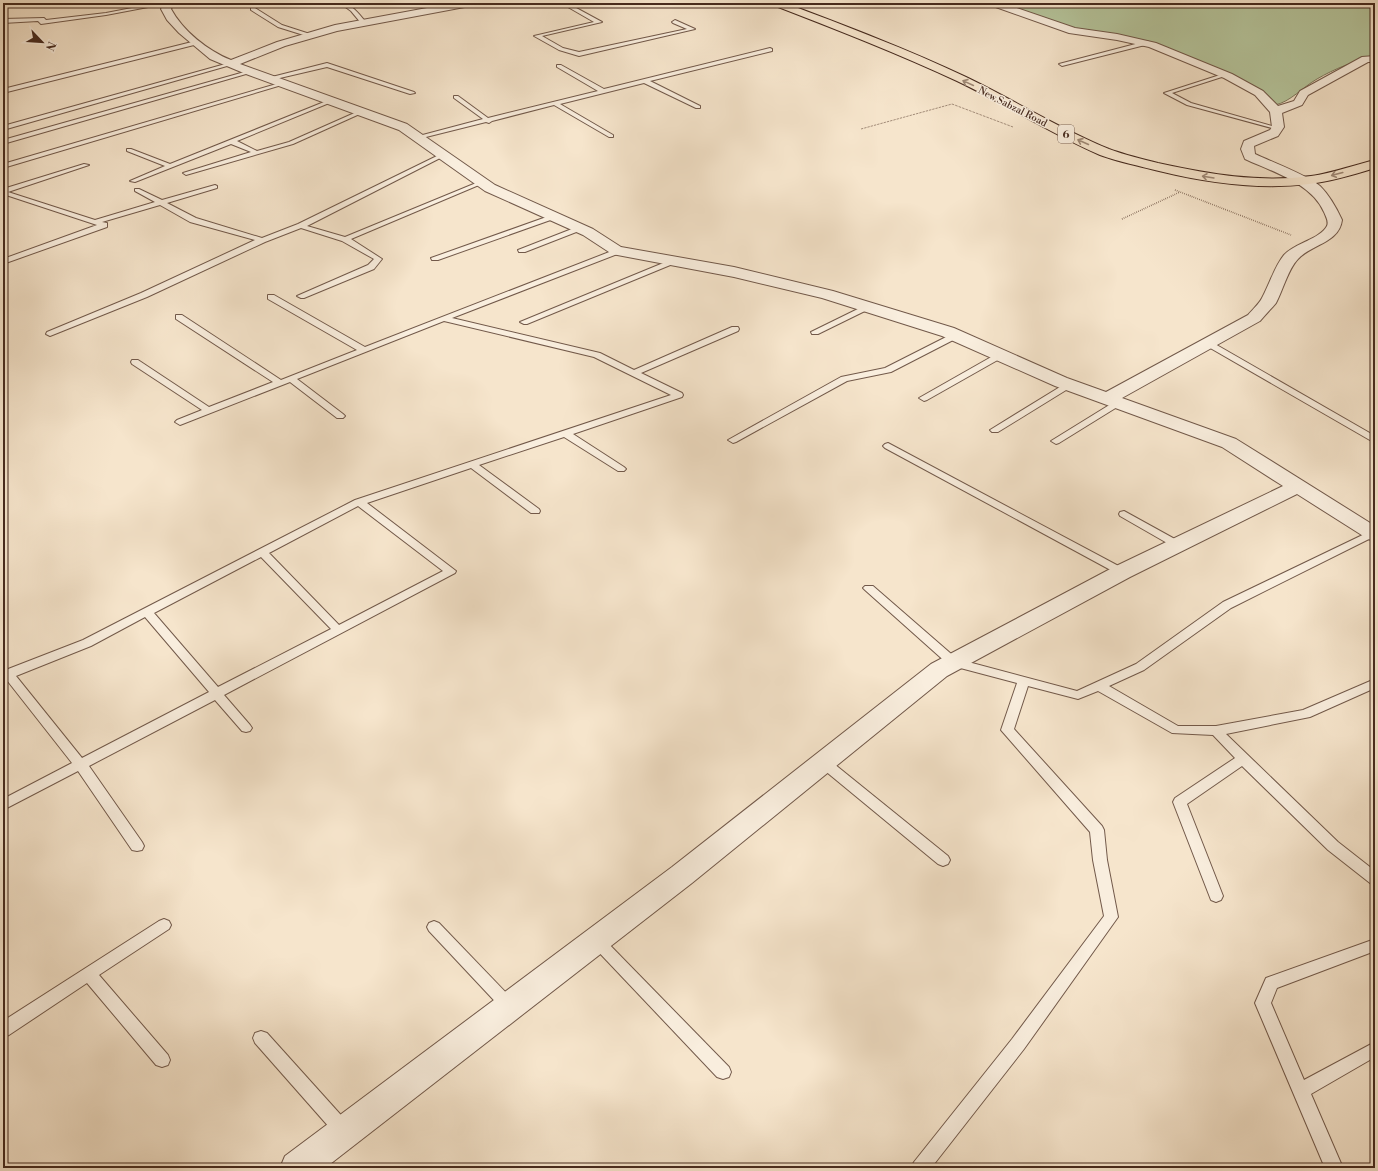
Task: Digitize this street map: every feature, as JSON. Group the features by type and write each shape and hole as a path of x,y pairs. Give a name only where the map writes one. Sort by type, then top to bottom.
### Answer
{"main road":[{"name":"New Sabzal Road","path":"776,3 924,62 986,91 1066,135 1107,152 1161,168 1209,177 1250,181 1311,171 1331,176 1375,164"},
{"name":"New Sabzal Road","path":"796,3 918,49 977,74 1019,95"},
{"path":"1159,155 1191,163 1217,166"},
{"path":"1251,169 1277,170"}],"street":[{"path":"168,3 166,9 171,18 196,43 214,57 282,84 403,126 490,188 580,229 617,251 734,272 827,294 956,335 1068,385 1229,443 1374,534"},
{"path":"231,64 310,34 363,22 470,3"},
{"path":"993,3 1073,31 1117,37 1147,44 1225,74 1259,93 1276,111 1277,129 1274,132 1248,144 1246,149 1250,156 1277,170 1311,171 1315,189 1330,209 1335,220 1334,227 1326,236 1300,249 1290,258 1268,302 1254,318 1208,343 1113,400"},
{"path":"1276,111 1298,102 1304,93 1366,59 1375,58"},
{"path":"307,1165 345,1132 682,875 939,670 1122,572 1298,486"}],"lane":[{"path":"3,20 41,19 41,22 106,14 168,3"},
{"path":"342,3 353,10 363,22"},
{"path":"562,3 599,22 537,36 561,49 579,54 692,29 675,22"},
{"path":"253,10 280,26 310,34"},
{"path":"3,91 102,65 196,43"},
{"path":"1062,64 1147,44"},
{"path":"418,137 489,121 770,50"},
{"path":"3,128 231,64"},
{"path":"267,78 327,65 412,93"},
{"path":"559,66 604,92"},
{"path":"3,142 250,72"},
{"path":"1225,74 1167,93 1189,104 1277,129"},
{"path":"645,81 698,107"},
{"path":"3,166 282,84"},
{"path":"456,97 489,121"},
{"path":"133,181 330,101"},
{"path":"556,104 611,136"},
{"path":"186,173 291,143 361,112"},
{"path":"231,141 257,153"},
{"path":"129,150 171,166"},
{"path":"50,334 144,295 262,240 301,226 443,155"},
{"path":"3,191 86,165"},
{"path":"345,239 483,182"},
{"path":"95,222 215,187"},
{"path":"137,190 192,220 262,240"},
{"path":"3,191 104,225 3,262"},
{"path":"435,258 555,217"},
{"path":"301,226 345,239 378,259 371,267 301,296"},
{"path":"522,250 580,229"},
{"path":"180,422 617,251"},
{"path":"524,322 676,261"},
{"path":"271,297 364,350"},
{"path":"814,332 869,307"},
{"path":"178,317 280,383"},
{"path":"137,846 81,765 5,675 87,644 358,502 679,395 597,355 444,319"},
{"path":"634,373 735,329"},
{"path":"733,440 844,379 888,370 956,335"},
{"path":"1208,343 1375,440"},
{"path":"924,398 1000,355"},
{"path":"135,362 209,411"},
{"path":"291,378 340,416"},
{"path":"996,430 1068,385"},
{"path":"1056,441 1113,400"},
{"path":"566,433 621,469"},
{"path":"888,446 1122,572"},
{"path":"472,464 535,511"},
{"path":"3,805 451,571 358,502"},
{"path":"1124,514 1178,545"},
{"path":"869,588 953,662 1078,695 1140,667 1228,605 1374,534"},
{"path":"262,552 338,630"},
{"path":"147,612 246,728"},
{"path":"920,1168 1018,1044 1111,917 1100,860 1097,830 1007,730 1024,681"},
{"path":"1099,686 1176,730 1216,731 1306,714 1372,689"},
{"path":"1216,731 1333,846 1375,878"},
{"path":"1216,896 1180,802 1243,759"},
{"path":"823,762 942,860"},
{"path":"3,1030 164,925"},
{"path":"434,927 509,1007"},
{"path":"596,940 723,1072"},
{"path":"1334,1168 1263,1003 1271,983 1375,945"},
{"path":"89,974 162,1060"},
{"path":"261,1038 345,1132"},
{"path":"1301,1091 1375,1049"}],"path":[{"path":"1122,219 1180,192"}],"green space":[{"path":"998,3 1375,3 1375,57 1345,65 1312,82 1286,101 1275,105 1264,94 1151,42 1071,29"}]}
